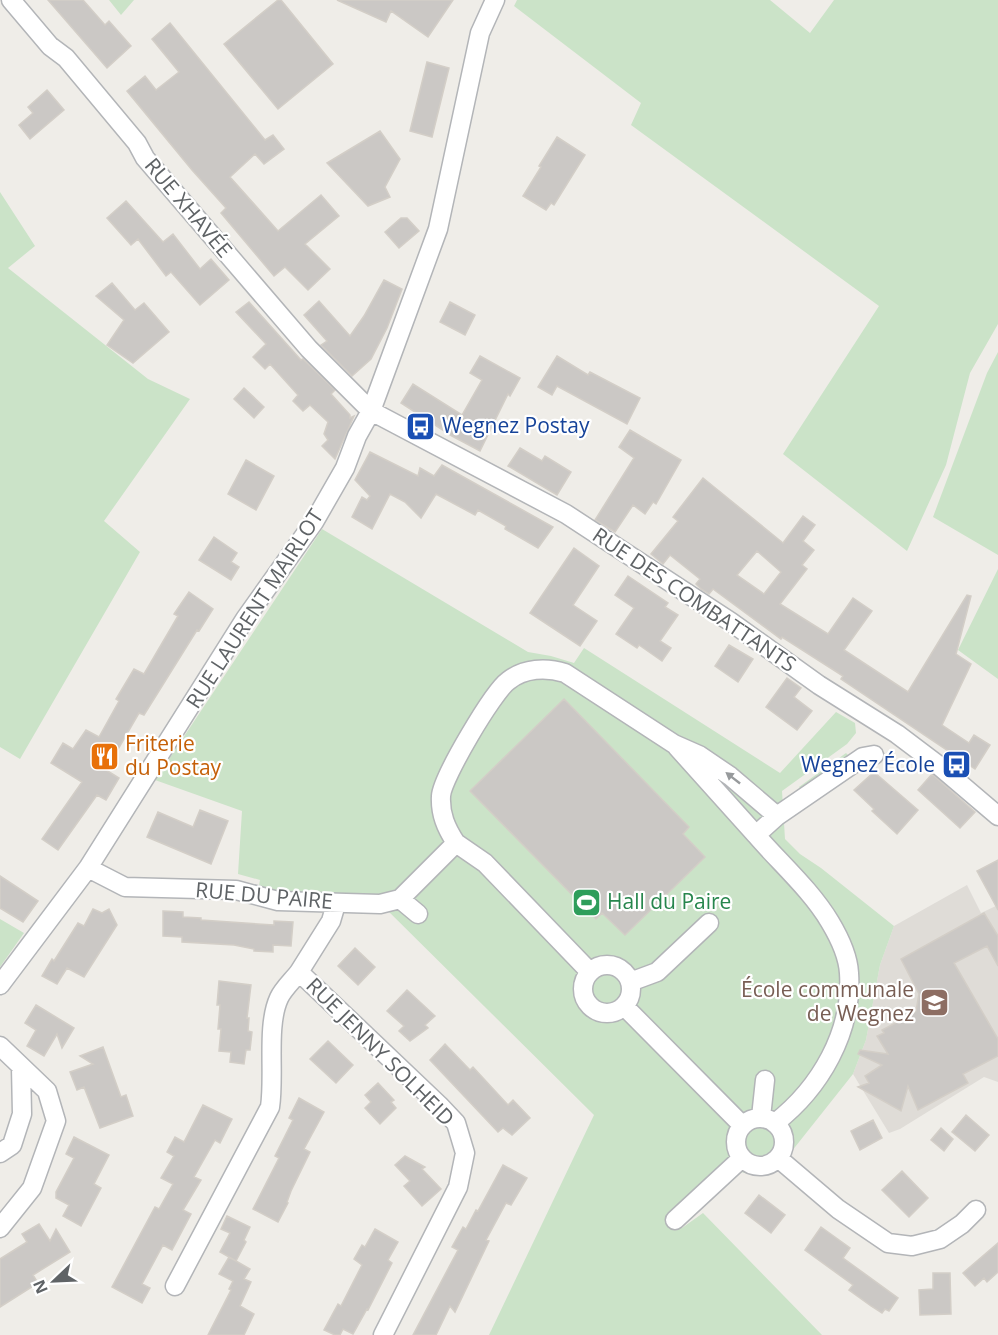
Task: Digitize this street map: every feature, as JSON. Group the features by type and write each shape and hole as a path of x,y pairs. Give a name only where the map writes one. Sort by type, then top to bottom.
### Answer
{"street":[{"name":"RUE XHAVÉE","path":"11,0 50,46 66,58 137,143 145,158 309,349 371,411"},
{"name":"RUE LAURENT MAIRLOT","path":"0,985 88,868 245,619 314,522 345,468 357,436 371,411 438,229 480,33 495,0"},
{"name":"RUE DES COMBATTANTS","path":"371,411 566,514 731,622 819,685 897,734 998,816"},
{"path":"589,971 485,863 456,843 446,828 441,794 447,778 499,690 507,681 529,671 553,669 565,673 674,744 699,755 730,776 774,820"},
{"path":"756,835 863,757 874,755 897,734"},
{"path":"674,744 818,904 842,944 849,971 849,995 831,1058 816,1083 795,1108 768,1120"},
{"path":"418,914 400,899 456,843"},
{"name":"RUE DU PAIRE","path":"88,868 125,887 236,890 278,901 336,904 380,904 400,899"},
{"name":"RUE JENNY SOLHEID","path":"336,904 331,921 299,972 439,1105 456,1124 465,1153 458,1187 383,1335"},
{"path":"630,982 657,972 709,923"},
{"path":"602,964 616,966 630,982 630,995 624,1006 617,1011 600,1012 587,1003 582,987 589,971 602,964"},
{"path":"175,1286 270,1107 273,1087 273,1020 279,997 299,972"},
{"path":"624,1006 742,1125"},
{"path":"0,1046 47,1091 56,1121 32,1188 0,1228"},
{"path":"0,1153 12,1145 22,1114 21,1066"},
{"path":"765,1080 768,1120"},
{"path":"754,1118 768,1120 781,1129 784,1144 778,1158 772,1163 757,1166 742,1158 736,1146 736,1138 742,1125 754,1118"},
{"path":"675,1220 742,1158"},
{"path":"778,1158 838,1209 888,1243 912,1246 940,1239 962,1224 976,1210"}],"shaded area":[{"name":"École communale de Wegnez","path":"967,885 981,913 998,905 998,1082 984,1077 900,1129 889,1133 853,1074 866,1040 880,965 894,926"}],"green space":[{"path":"109,0 134,0 121,15"},
{"path":"517,0 770,0 810,33 834,0 998,0 998,324 970,373 946,465 907,551 783,454 879,306 631,125 641,103 514,6"},
{"path":"0,192 35,246 8,268 148,379 190,399 104,521 140,552 20,759 0,747"},
{"path":"998,352 998,555 933,517 987,373"},
{"name":"Hall du Paire","path":"322,529 528,652 574,663 584,648 780,773 836,712 855,723 856,733 847,744 782,791 785,839 800,854 894,926 880,965 866,1040 853,1074 780,1166 756,1176 741,1172 693,1203 669,1213 682,1228 703,1213 822,1335 489,1335 594,1115 381,904 257,896 260,880 238,874 242,811 155,780"},
{"path":"998,569 998,679 958,650"},
{"path":"846,753 850,757 802,791 799,787"},
{"path":"0,919 24,933 0,967"}],"building":[{"path":"48,0 83,0 105,25 109,21 131,46 107,68"},
{"path":"278,0 281,0 333,64 278,109 224,44"},
{"path":"337,0 453,0 428,37 391,11 386,22"},
{"path":"170,23 265,140 273,135 284,149 264,164 255,154 230,177 278,231 321,195 339,216 305,244 330,269 308,290 285,267 274,276 221,213 226,208 127,91 145,76 156,90 179,72 152,39"},
{"path":"427,62 449,68 432,137 410,131"},
{"path":"47,90 64,110 30,139 19,125 33,113 28,107"},
{"path":"380,131 400,159 385,187 390,197 368,206 327,163"},
{"path":"557,137 585,155 554,205 551,203 546,210 523,196"},
{"path":"126,201 163,242 173,234 200,269 211,259 229,280 200,305 171,272 166,276 138,239 131,245 107,218"},
{"path":"401,218 407,218 419,231 399,248 385,232"},
{"path":"384,280 402,289 387,328 371,359 352,376 321,345 327,341 304,315 319,301 350,336"},
{"path":"112,283 135,310 144,303 169,332 133,363 107,345 124,320 96,296"},
{"path":"249,302 301,360 303,359 335,390 331,394 350,415 350,418 354,416 335,459 322,446 328,440 324,434 328,422 310,405 303,411 293,401 298,395 270,364 265,369 253,357 266,344 236,312"},
{"path":"450,302 475,315 465,335 440,322"},
{"path":"480,356 520,378 510,396 508,394 480,451 401,403 413,384 462,415 482,380 470,373"},
{"path":"557,356 588,375 590,372 640,398 627,424 557,386 552,395 538,387"},
{"path":"244,388 264,407 254,418 234,399"},
{"path":"630,430 681,460 656,504 653,502 645,514 633,505 615,532 595,520 634,458 619,447"},
{"path":"520,448 542,461 545,456 571,472 557,495 508,466"},
{"path":"370,452 418,476 420,468 434,476 442,465 553,527 538,548 478,510 475,515 436,494 421,518 405,502 390,494 372,529 352,517 362,497 367,500 370,496 355,480"},
{"path":"246,460 274,476 256,510 228,494"},
{"path":"703,478 783,543 803,516 815,525 803,541 814,550 802,565 807,569 780,604 828,634 853,598 872,611 844,650 908,692 967,595 971,596 956,654 971,664 942,725 969,743 974,735 990,745 975,769 841,679 843,676 782,637 781,639 713,589 709,594 701,589 696,584 700,579 670,555 663,564 651,554 678,521 673,517","holes":["757,551 781,572 764,594 737,575"]},
{"path":"214,537 237,553 231,562 239,567 231,580 199,560"},
{"path":"574,548 599,566 573,605 597,621 580,646 530,613"},
{"path":"628,576 668,603 665,607 678,615 660,641 671,648 662,661 639,645 637,648 616,634 634,608 615,595"},
{"path":"189,592 213,609 199,631 197,630 144,715 139,713 106,770 119,778 106,800 97,795 58,850 42,839 82,782 51,763 63,743 73,749 86,730 99,737 119,701 116,699 134,669 144,674 178,616 174,614"},
{"path":"729,645 753,659 738,682 715,666"},
{"path":"787,678 801,688 794,697 812,711 797,730 766,707"},
{"path":"564,699 689,827 683,834 705,857 625,935 602,913 596,919 470,791"},
{"path":"874,772 918,810 897,834 872,811 874,809 854,790"},
{"path":"932,774 975,812 960,828 918,790"},
{"path":"200,810 228,821 211,864 147,837 158,812 193,827"},
{"path":"998,860 998,910 977,871"},
{"path":"0,876 38,901 23,922 0,908"},
{"path":"93,909 102,913 109,909 117,925 84,977 67,968 57,984 42,976 78,923 84,926"},
{"path":"163,911 183,912 183,917 201,918 201,920 274,925 274,921 293,922 291,946 273,945 273,952 254,951 254,949 234,945 182,942 182,937 163,936"},
{"path":"984,913 998,936 998,966 987,946 954,963 998,1039 998,1056 963,1074 968,1083 918,1110 908,1086 901,1111 858,1087 869,1083 865,1076 882,1065 858,1054 860,1050 888,1054 877,1036 884,1033 882,1030 916,1011 919,994 901,959"},
{"path":"355,948 375,967 358,985 338,966"},
{"path":"219,981 251,985 247,1018 249,1018 248,1031 252,1032 250,1050 246,1050 244,1064 230,1062 231,1052 219,1051 220,1005 217,1005"},
{"path":"407,990 435,1016 425,1025 428,1028 410,1041 399,1031 404,1026 387,1011"},
{"path":"36,1005 74,1028 62,1048 57,1034 44,1056 27,1046 36,1030 25,1023"},
{"path":"328,1041 353,1065 336,1083 310,1059"},
{"path":"445,1044 470,1070 473,1067 508,1105 513,1100 530,1118 512,1135 503,1128 498,1132 430,1060"},
{"path":"103,1047 121,1097 126,1095 133,1116 100,1128 84,1087 77,1090 70,1072 93,1064 80,1056"},
{"path":"378,1083 394,1100 391,1102 396,1108 380,1124 365,1108 371,1102 365,1095"},
{"path":"299,1098 324,1112 304,1149 310,1152 278,1222 253,1209 279,1158 275,1156 293,1120 289,1118"},
{"path":"203,1105 232,1119 220,1143 215,1140 194,1177 201,1180 183,1210 191,1214 172,1250 163,1245 142,1284 150,1288 142,1303 112,1287 155,1207 159,1209 173,1184 161,1178 174,1156 167,1152 175,1137 184,1142"},
{"path":"966,1115 989,1135 975,1151 952,1132"},
{"path":"873,1120 882,1138 860,1150 851,1131"},
{"path":"941,1128 953,1139 944,1151 931,1140"},
{"path":"74,1137 109,1155 94,1184 101,1188 81,1226 63,1216 69,1205 56,1198 56,1192 74,1158 66,1154"},
{"path":"405,1156 425,1167 422,1169 441,1189 422,1206 404,1186 410,1181 395,1165"},
{"path":"503,1165 527,1178 511,1205 506,1203 486,1240 489,1241 455,1312 450,1306 436,1335 413,1335 458,1250 452,1247 463,1227 466,1229 476,1210 478,1211"},
{"path":"902,1171 928,1198 909,1217 882,1190"},
{"path":"759,1195 785,1215 771,1233 745,1213"},
{"path":"227,1216 250,1227 244,1240 246,1242 236,1261 220,1252 230,1233 221,1229"},
{"path":"39,1224 50,1241 56,1229 70,1252 33,1275 38,1283 0,1307 0,1259 27,1242 22,1234"},
{"path":"821,1227 850,1248 843,1258 898,1298 889,1311 885,1309 882,1313 871,1306 849,1290 853,1285 805,1250"},
{"path":"375,1229 398,1242 388,1260 392,1263 353,1334 343,1329 340,1335 335,1335 324,1330 338,1304 341,1306 362,1265 354,1259 362,1245 365,1247"},
{"path":"998,1243 998,1272 987,1282 984,1278 975,1286 963,1273"},
{"path":"229,1257 250,1269 244,1279 251,1282 240,1306 254,1314 244,1335 208,1335 231,1290 229,1289 233,1281 219,1274"},
{"path":"933,1273 950,1273 951,1314 920,1315 919,1290 933,1289"}],"place":[{"name":"Wegnez Postay","path":"421,426"},
{"name":"Friterie du Postay","path":"104,756"},
{"name":"Wegnez École","path":"956,765"},
{"name":"Hall du Paire","path":"586,902"},
{"name":"École communale de Wegnez","path":"935,1002"}]}
